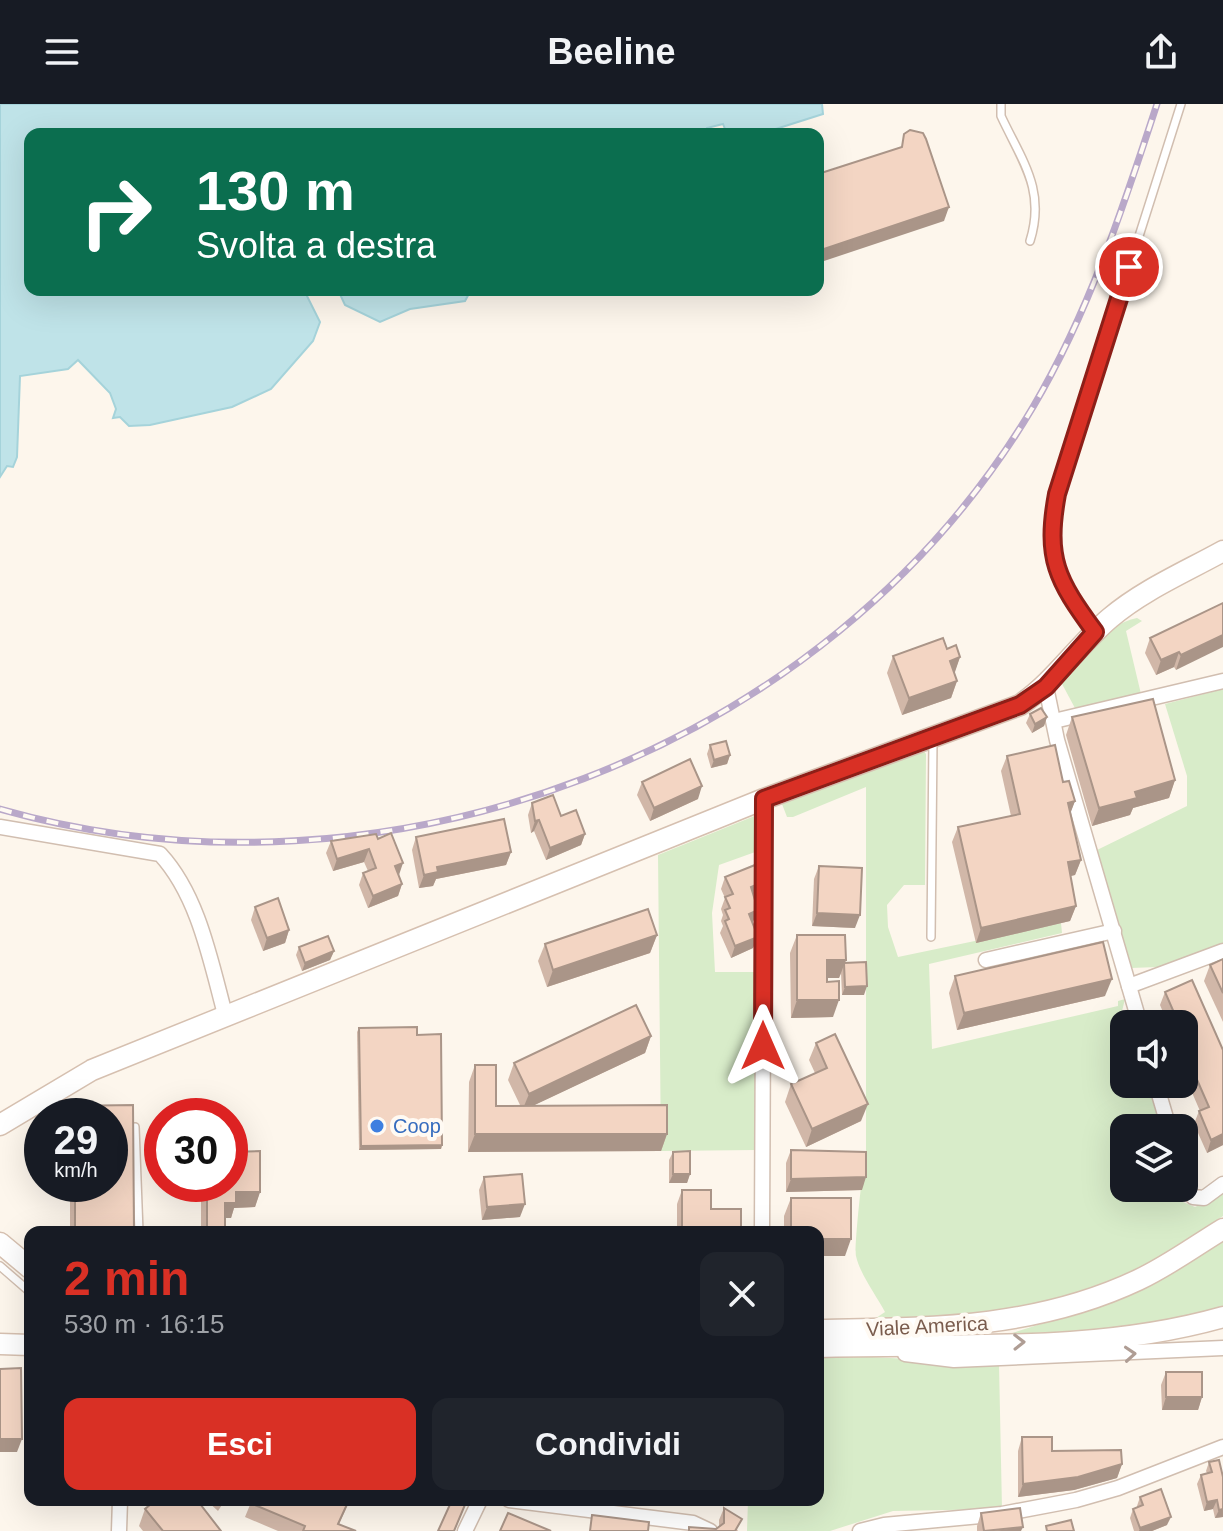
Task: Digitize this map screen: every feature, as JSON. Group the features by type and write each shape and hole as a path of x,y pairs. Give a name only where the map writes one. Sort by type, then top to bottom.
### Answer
{"street":[{"path":"0,1125 92,1070 764,799 1020,705 1046,687 1095,632 1132,600 1223,551"},
{"path":"1054,721 1223,681"},
{"path":"1046,687 1136,1010"},
{"path":"762,1226 764,799"},
{"path":"0,827 160,854 176,872 207,947 226,1018"},
{"path":"986,960 1114,931"},
{"path":"1129,986 1223,951"},
{"path":"1198,1197 1204,1198 1223,1184"},
{"name":"Viale America","path":"824,1330 972,1326 1036,1315 1140,1280 1223,1229"},
{"path":"0,1233 16,1263"},
{"path":"0,1243 16,1263"},
{"name":"Viale America","path":"824,1347 1081,1341 1175,1329 1223,1317"},
{"path":"857,1346 954,1360 1223,1348"},
{"path":"860,1531 884,1525 1002,1514 1076,1500 1118,1488 1223,1447"},
{"path":"119,1531 120,1506"},
{"path":"465,1531 477,1506"},
{"path":"601,1506 693,1523 710,1531"}],"lane":[{"path":"1001,104 1001,116 1035,186 1036,223 1030,241"},
{"path":"1095,632 1066,592 1052,555 1051,527 1057,494 1181,104"},
{"path":"931,937 933,735"},
{"path":"135,1127 139,1226"}],"green space":[{"path":"1137,618 1142,621 1126,631 1141,694 1076,710 1061,682 1104,634"},
{"path":"1223,689 1223,943 1158,967 1131,968 1097,850 1187,806 1187,776 1165,704"},
{"path":"922,749 926,754 925,885 904,885 887,905 888,927 898,957 1061,923 1062,933 929,964 932,1049 1118,1006 1118,1001 1125,999 1122,1010 1110,1010 1110,1098 1153,1098 1158,1114 1110,1114 1110,1202 1183,1202 1195,1207 1223,1194 1223,1216 1157,1260 1089,1289 1054,1299 982,1312 873,1320 885,1312 856,1256 866,1156 866,787 793,817 787,817 782,804 786,799"},
{"path":"757,815 758,851 719,865 712,913 715,972 757,972 756,1150 661,1151 658,855"},
{"path":"1223,1235 1223,1310 1124,1329 1009,1334 1073,1314"},
{"path":"824,1354 999,1364 1002,1509 893,1511 830,1531 747,1531 748,1506 824,1506"}],"water":[{"path":"0,104 822,104 823,114 779,128 725,128 723,124 707,128 24,128 24,296 307,296 320,322 313,341 271,389 232,407 150,425 129,426 120,417 113,418 116,409 110,393 78,360 68,369 20,376 17,457 13,467 7,466 0,477"},
{"path":"341,296 468,296 465,301 410,309 380,322 345,305"}],"building":[{"path":"910,130 923,133 949,207 824,249 824,172 902,147 904,134"},
{"path":"1223,603 1223,635 1181,655 1179,652 1161,660 1150,638"},
{"path":"943,638 947,649 956,645 960,657 950,661 957,681 909,698 893,656"},
{"path":"1153,699 1175,780 1135,792 1137,798 1099,808 1072,717"},
{"path":"1041,708 1047,717 1035,724 1030,714"},
{"path":"726,741 730,755 714,760 710,745"},
{"path":"1055,745 1063,782 1069,781 1075,801 1068,803 1081,860 1068,862 1076,906 981,928 958,827 1020,814 1007,756"},
{"path":"690,759 702,786 654,808 642,782"},
{"path":"553,795 561,816 576,810 585,834 550,848 539,820 535,821 532,803"},
{"path":"504,819 511,852 437,867 438,872 424,875 416,837"},
{"path":"391,833 403,863 395,866 402,884 373,896 363,873 376,868 369,849 337,859 331,841 376,834 378,839"},
{"path":"755,865 758,884 751,887 758,910 749,914 758,937 735,946 725,921 729,919 725,910 730,908 725,897 733,894 725,877"},
{"path":"819,866 862,868 860,915 817,913"},
{"path":"278,898 289,930 267,938 255,907"},
{"path":"648,909 657,935 553,970 545,944"},
{"path":"797,935 845,935 846,960 827,960 827,982 839,981 839,1000 797,1000"},
{"path":"328,936 334,951 305,963 299,947"},
{"path":"1103,942 1112,979 964,1013 955,976"},
{"path":"1223,959 1223,993 1210,965"},
{"path":"866,962 867,986 845,987 844,963"},
{"path":"1192,980 1223,1050 1223,1134 1211,1140 1199,1111 1209,1107 1198,1082 1198,1010 1173,1010 1165,992"},
{"path":"636,1005 651,1036 529,1094 514,1063"},
{"path":"417,1027 417,1035 441,1034 442,1145 361,1146 359,1028"},
{"path":"835,1034 868,1104 812,1129 791,1084 827,1068 816,1043"},
{"path":"475,1065 496,1065 496,1106 667,1105 667,1134 475,1134"},
{"path":"128,1105 133,1105 134,1226 75,1226 75,1202 128,1202"},
{"path":"791,1150 866,1152 866,1177 791,1179"},
{"path":"248,1151 260,1151 260,1192 248,1192"},
{"path":"690,1151 690,1174 673,1174 673,1152"},
{"path":"522,1174 525,1204 487,1207 484,1177"},
{"path":"682,1190 711,1190 711,1209 741,1209 741,1226 682,1226"},
{"path":"791,1198 851,1198 851,1239 824,1239 824,1226 791,1226"},
{"path":"207,1202 236,1202 225,1203 225,1226 207,1226"},
{"path":"21,1368 22,1439 0,1439 0,1369"},
{"path":"1166,1372 1202,1372 1202,1397 1166,1397"},
{"path":"1022,1437 1052,1437 1052,1451 1121,1450 1122,1464 1078,1477 1023,1484"},
{"path":"1219,1460 1223,1477 1223,1509 1219,1510 1217,1500 1207,1502 1201,1475 1212,1472 1209,1462"},
{"path":"1161,1489 1171,1517 1140,1528 1133,1509 1143,1505 1140,1497"},
{"path":"149,1506 202,1506 221,1531 163,1531 145,1509"},
{"path":"257,1506 346,1506 338,1524 356,1531 303,1531 305,1526"},
{"path":"449,1506 464,1506 454,1531 438,1531"},
{"path":"724,1508 742,1519 735,1531 689,1531 689,1527 716,1529 724,1523"},
{"path":"1020,1508 1023,1527 984,1531 981,1513"},
{"path":"508,1513 551,1531 500,1531"},
{"path":"592,1515 649,1522 648,1531 590,1531"},
{"path":"1071,1520 1074,1531 1047,1531 1046,1526"}],"railway":[{"path":"0,809 146,837 295,841 442,821 584,779 717,715 839,631 946,528 1033,407 1053,371 1088,297 1118,221 1157,104"}],"place":[{"name":"Coop","path":"377,1126"}],"route":[{"path":"763,1046 764,799 895,748 1020,705 1046,687 1095,632 1066,592 1052,555 1051,527 1057,494 1129,267"}]}
